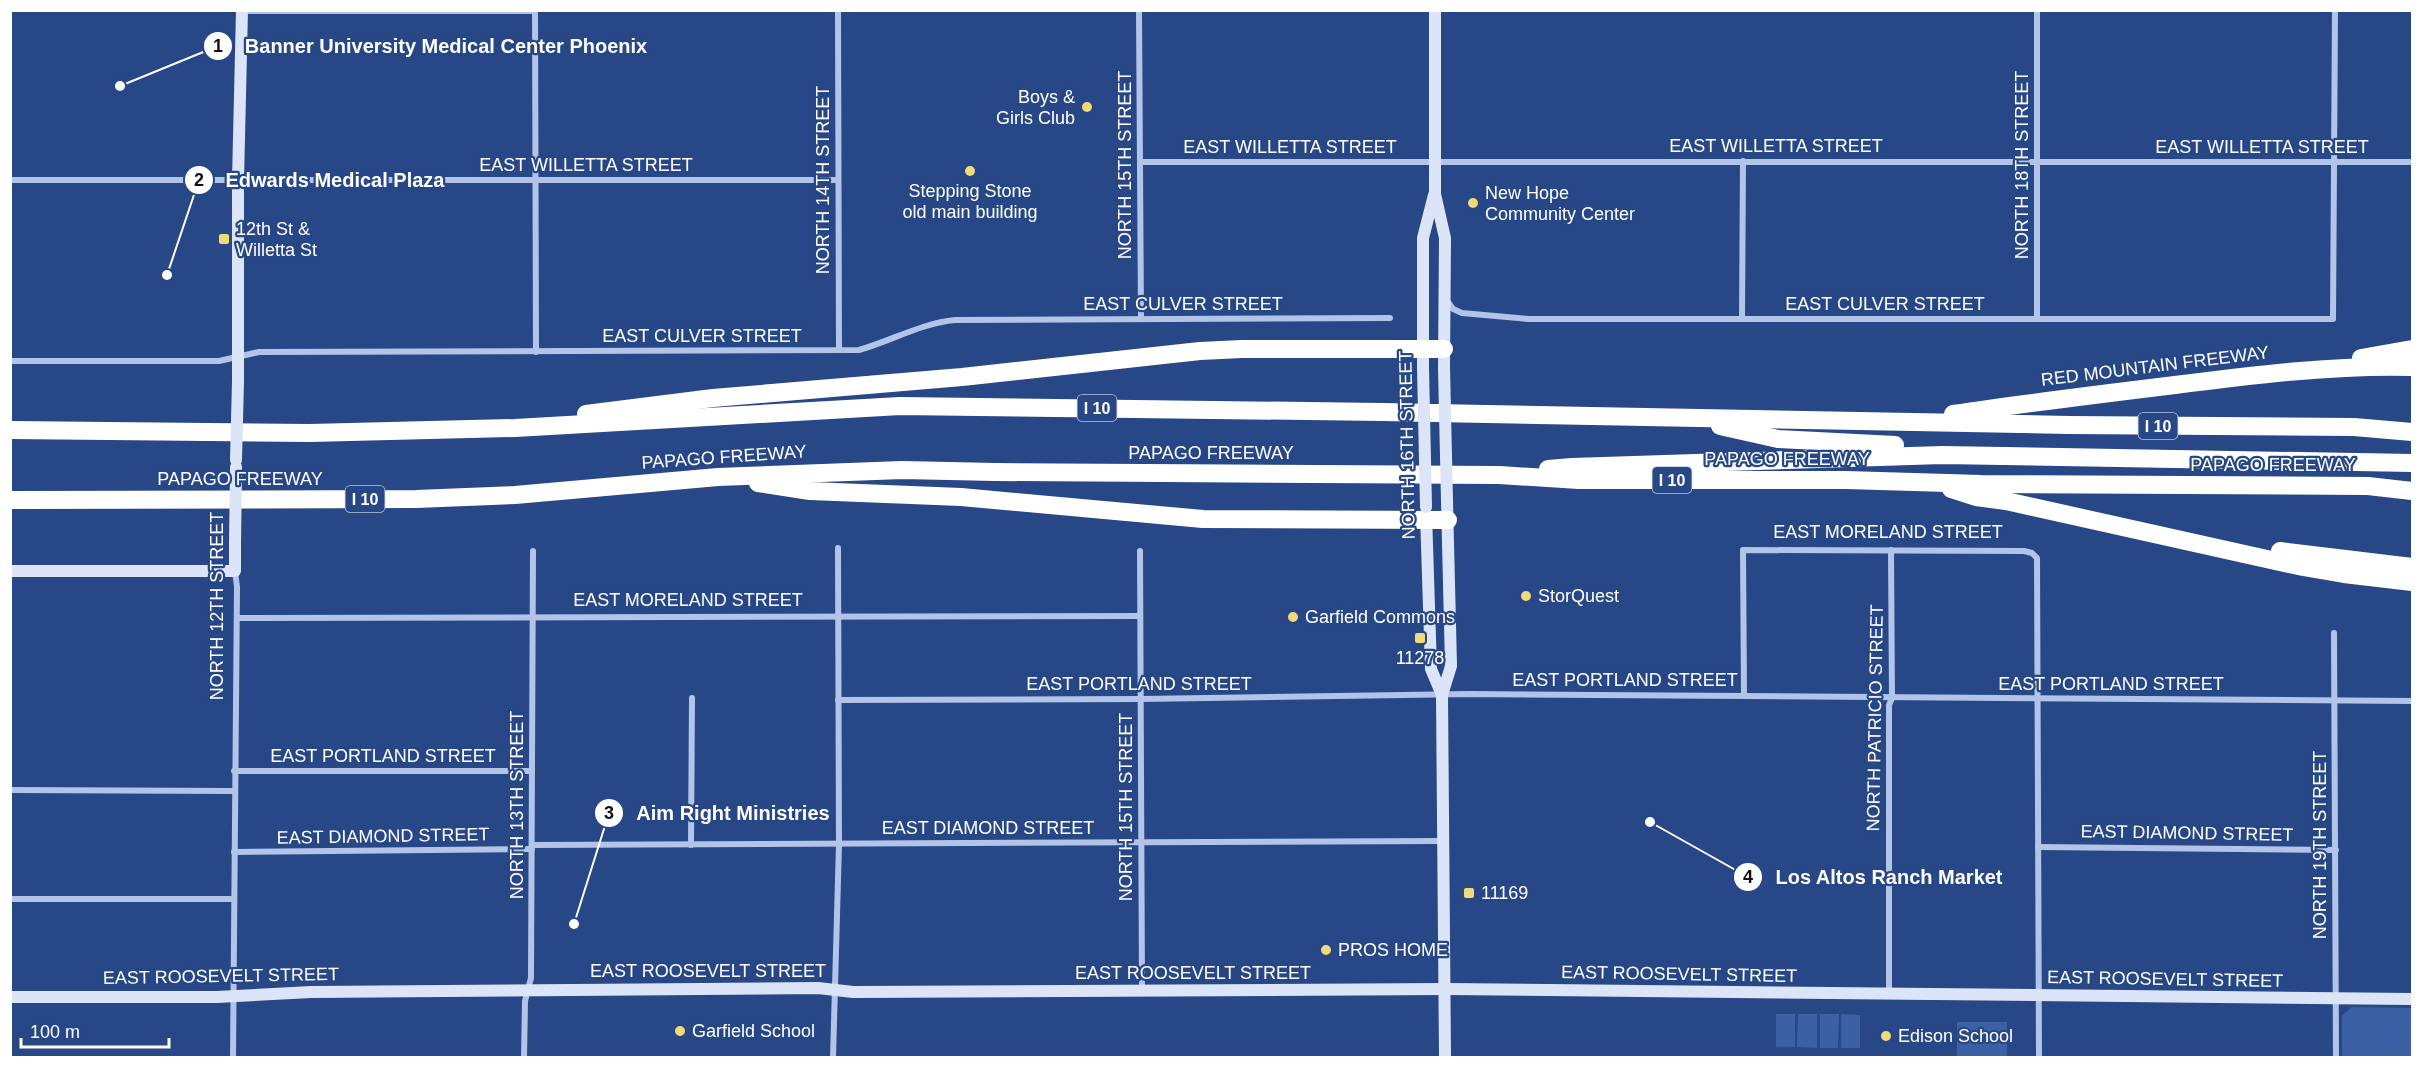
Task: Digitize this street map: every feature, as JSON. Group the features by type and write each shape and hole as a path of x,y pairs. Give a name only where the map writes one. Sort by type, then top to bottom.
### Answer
{"highway":[{"path":"2283,372 2412,350"},
{"path":"515,428 611,409 713,398 962,378 1200,351 1444,358"},
{"name":"RED MOUNTAIN FREEWAY","path":"1903,421 2065,398 2283,372 2350,367 2412,368"},
{"name":"PAPAGO FREEWAY","path":"10,430 310,434 515,428 900,406 2069,425 2354,427 2412,432"},
{"path":"1678,418 1778,439 2084,454 2412,463"},
{"path":"1499,475 1572,467 1838,457 2412,453"},
{"name":"PAPAGO FREEWAY","path":"10,500 416,499 516,495 718,477 902,470 1499,475 1579,480 2368,486 2412,491"},
{"path":"718,477 810,491 961,497 1184,518 1426,514 1448,520"},
{"path":"1926,481 1976,497 2006,501 2344,574 2412,582"},
{"path":"2174,538 2412,567"}],"street":[{"name":"NORTH 14TH STREET","path":"838,10 838,350"},
{"name":"NORTH 15TH STREET","path":"1139,10 1141,319"},
{"name":"NORTH 16TH STREET","path":"1435,10 1435,194 1444,238 1444,358 1451,666 1442,695 1445,1058"},
{"name":"NORTH 18TH STREET","path":"2037,10 2037,319"},
{"path":"2335,10 2335,162"},
{"path":"242,11 535,11 536,352"},
{"name":"NORTH 12TH STREET","path":"233,1058 238,180 242,11"},
{"path":"1742,319 1743,161"},
{"name":"EAST WILLETTA STREET","path":"1140,162 2412,162"},
{"name":"EAST CULVER STREET","path":"1444,296 1453,309 1469,314 1528,319 2333,319 2335,162"},
{"name":"EAST WILLETTA STREET","path":"10,180 838,180"},
{"name":"NORTH 16TH STREET","path":"1435,194 1423,238 1423,357 1431,669 1442,695"},
{"name":"EAST CULVER STREET","path":"10,361 219,361 258,352 838,350 867,348 942,321 1390,318"},
{"path":"833,1058 839,844 838,548"},
{"name":"EAST MORELAND STREET","path":"1744,696 1743,550 1891,550 2032,553 2037,558 2037,698"},
{"name":"NORTH PATRICIO STREET","path":"1889,994 1891,550"},
{"name":"NORTH 13TH STREET","path":"524,1058 525,1001 531,978 533,551"},
{"name":"NORTH 15TH STREET","path":"1140,551 1142,991"},
{"path":"10,570 235,571"},
{"name":"EAST MORELAND STREET","path":"237,618 1140,616"},
{"name":"NORTH 19TH STREET","path":"2334,633 2336,1058"},
{"name":"EAST PORTLAND STREET","path":"838,700 1442,695 2412,701"},
{"path":"691,845 692,698"},
{"path":"2037,698 2039,1058"},
{"name":"EAST PORTLAND STREET","path":"234,771 532,771"},
{"path":"10,790 234,791"},
{"name":"EAST DIAMOND STREET","path":"234,852 691,845 1444,841"},
{"name":"EAST DIAMOND STREET","path":"2038,847 2336,850"},
{"path":"10,899 234,899"},
{"name":"EAST ROOSEVELT STREET","path":"10,998 529,990 836,989 853,992 1446,989 2412,999"}],"shaded area":[{"path":"2352,1007 2412,1008 2412,1057 2342,1057 2342,1016"},
{"path":"1776,1014 1795,1014 1795,1047 1776,1047"},
{"path":"1798,1014 1817,1014 1817,1048 1797,1047"},
{"path":"1820,1014 1839,1014 1838,1048 1820,1048"},
{"path":"1841,1014 1860,1015 1860,1048 1841,1048"},
{"path":"1957,1022 2007,1022 2007,1057 1957,1057"}],"place":[{"name":"Banner University Medical Center Phoenix","path":"120,86"},
{"name":"Boys & Girls Club","path":"1087,107"},
{"name":"Stepping Stone old main building","path":"970,171"},
{"name":"New Hope Community Center","path":"1473,203"},
{"name":"12th St & Willetta St","path":"224,239"},
{"name":"Edwards Medical Plaza","path":"167,275"},
{"name":"StorQuest","path":"1526,596"},
{"name":"Garfield Commons","path":"1293,617"},
{"name":"11278","path":"1420,638"},
{"name":"Los Altos Ranch Market","path":"1650,822"},
{"name":"11169","path":"1469,893"},
{"name":"Aim Right Ministries","path":"574,924"},
{"name":"PROS HOME","path":"1326,950"},
{"name":"Garfield School","path":"680,1031"},
{"name":"Edison School","path":"1886,1036"}]}
